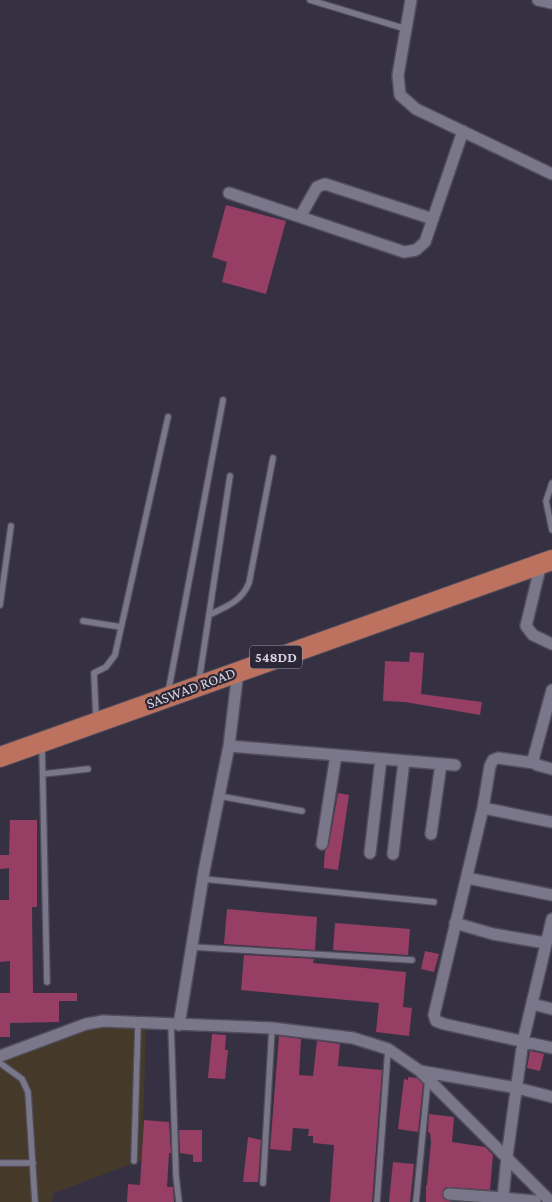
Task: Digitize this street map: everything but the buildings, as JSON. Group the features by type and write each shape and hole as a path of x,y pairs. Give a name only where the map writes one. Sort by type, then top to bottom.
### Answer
{"highway":[{"name":"SASWAD ROAD","path":"0,757 199,684 546,562"}],"street":[{"path":"411,0 398,75 400,96 416,109 552,174"},
{"path":"538,0 552,3"},
{"path":"229,193 404,252 416,250 425,242 463,132"},
{"path":"300,216 317,187 325,184 433,219"},
{"path":"546,562 526,626 533,635 552,644"},
{"path":"175,1025 229,746 238,671"},
{"path":"534,763 534,753 552,690"},
{"path":"229,746 455,765"},
{"path":"322,844 336,755"},
{"path":"552,768 534,763 498,758 493,760 467,878 435,1005 436,1021 552,1048"},
{"path":"370,853 381,759"},
{"path":"393,854 404,761"},
{"path":"431,834 441,764"},
{"path":"483,808 552,822"},
{"path":"467,878 552,895"},
{"path":"455,923 493,934 546,943"},
{"path":"503,1198 523,1041 532,1004 546,967 546,943 552,924"},
{"path":"532,1004 552,1009"},
{"path":"0,1056 93,1022 272,1028 353,1038 388,1049 420,1071 551,1202"},
{"path":"420,1071 517,1088 552,1097"},
{"path":"449,1194 535,1201"}],"lane":[{"path":"310,0 406,29"},
{"path":"167,696 223,400"},
{"path":"97,722 94,673 111,662 121,628 168,417"},
{"path":"209,615 238,600 249,583 273,458"},
{"path":"199,684 230,476"},
{"path":"552,483 546,501 552,530"},
{"path":"0,605 11,526"},
{"path":"83,621 121,628"},
{"path":"42,741 47,982"},
{"path":"43,774 88,769"},
{"path":"219,796 302,810"},
{"path":"203,879 434,902"},
{"path":"191,947 412,960"},
{"path":"134,1161 138,1023"},
{"path":"175,1025 176,1176 179,1202"},
{"path":"262,1183 272,1028"},
{"path":"377,1202 388,1049"},
{"path":"0,1063 16,1073 26,1084 29,1099 35,1202"},
{"path":"416,1202 428,1079"},
{"path":"0,1163 33,1163"}],"shaded area":[{"path":"103,1022 146,1027 142,1160 54,1193 52,1202 0,1202 0,1056"}]}
